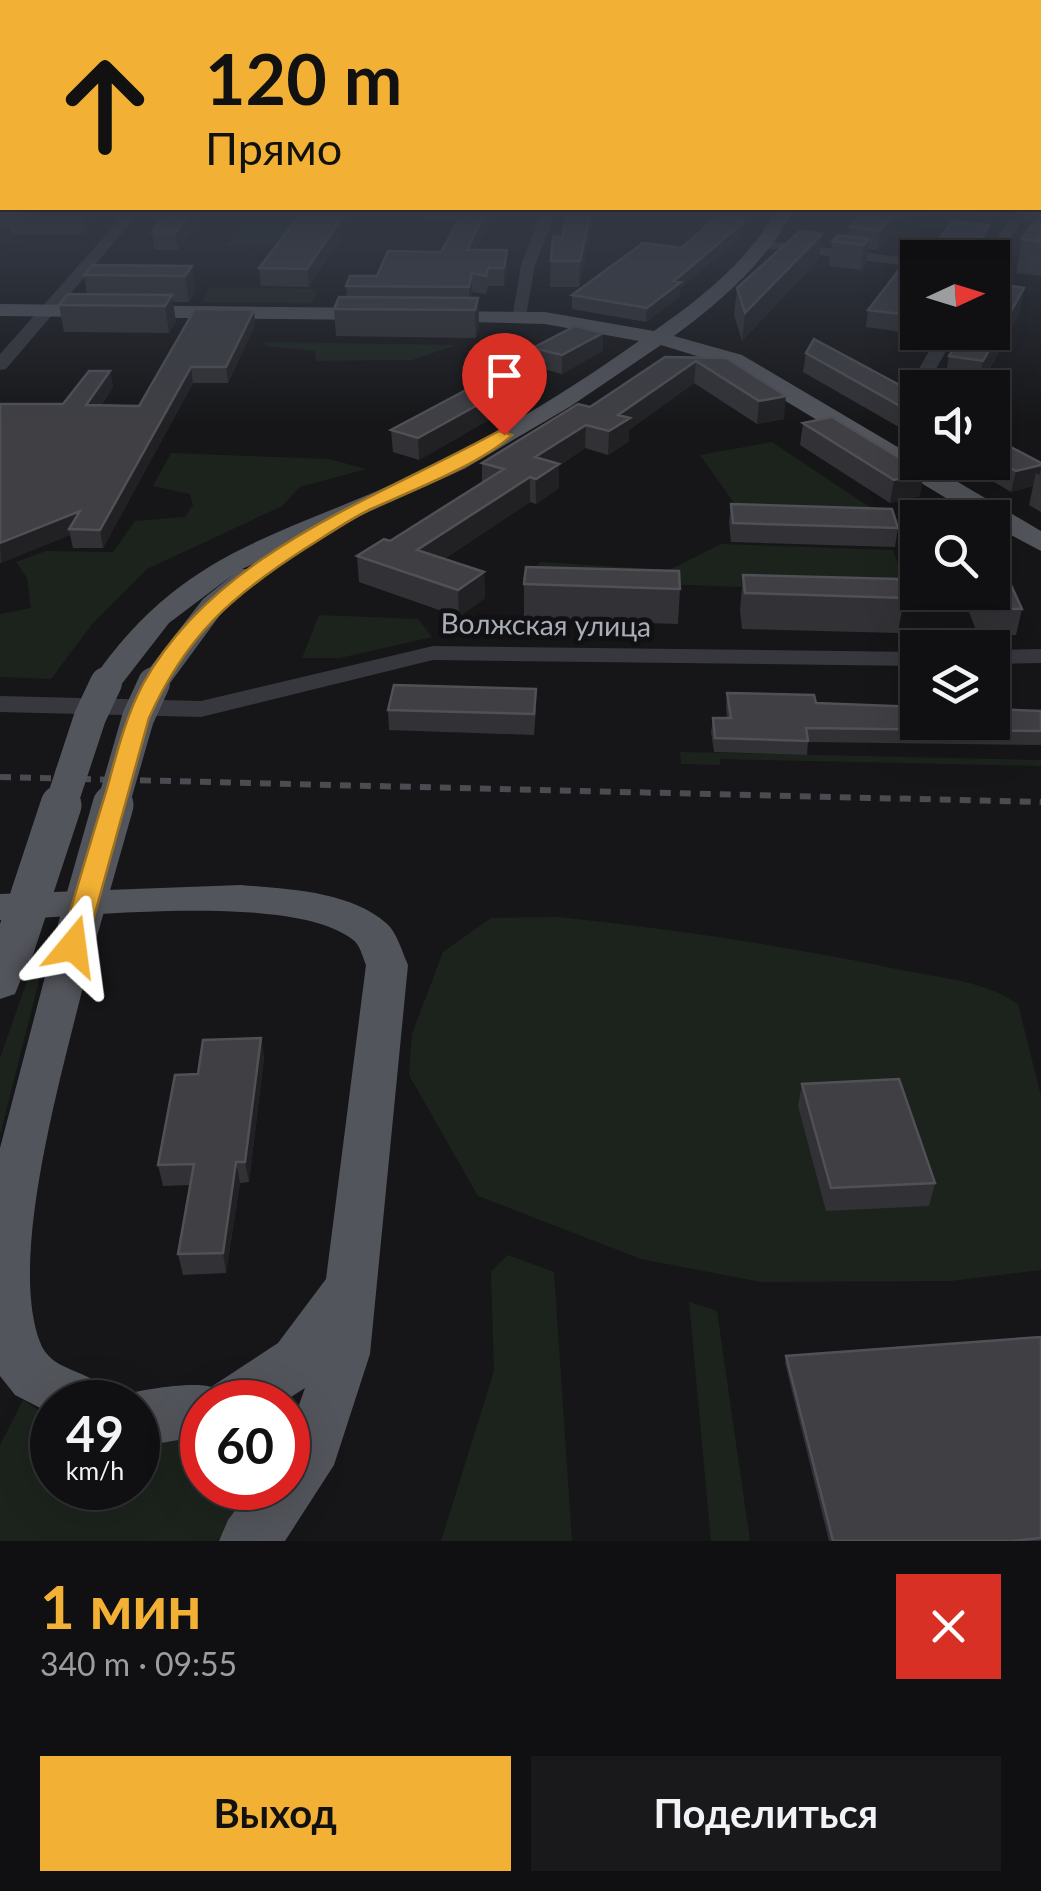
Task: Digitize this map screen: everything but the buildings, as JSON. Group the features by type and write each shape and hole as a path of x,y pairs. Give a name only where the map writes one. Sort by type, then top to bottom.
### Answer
{"main road":[{"path":"7,966 90,717 106,683 135,641 181,597 232,565 423,480 532,420 658,338 726,283"},
{"path":"703,304 702,317 710,330 753,359 767,377"},
{"path":"0,310 518,316 658,338 734,360 767,377 1041,543"},
{"path":"610,370 688,363 767,377"},
{"path":"42,1380 28,1373 6,1345 0,1320 4,1232 73,946 138,718 154,682 213,606 254,573 352,511"},
{"path":"0,906 242,898 295,903 342,914 373,934 387,966 343,1354 310,1452"},
{"path":"276,1380 319,1338 351,1278"},
{"path":"250,1541 271,1510"}],"street":[{"path":"0,365 71,283"},
{"path":"518,316 524,283"},
{"name":"Волжская улица","path":"0,704 202,709 434,653 900,659"},
{"path":"1010,657 1041,656"}],"shaded area":[{"path":"210,287 318,289 312,303 202,302"},
{"path":"265,342 457,345 412,360 316,361 315,351 265,346"},
{"path":"772,442 883,516 739,510 700,455"},
{"path":"171,453 329,459 366,469 300,487 282,506 147,569 93,623 51,679 0,677 0,614 31,608 27,578 16,562 46,551 113,552 135,521 185,517 193,505 190,494 153,486"},
{"path":"721,544 893,550 900,569 900,593 521,579 541,562 669,570"},
{"path":"319,615 418,619 432,637 340,658 302,658"},
{"path":"680,752 1041,760 1041,766 720,759 720,765 681,764"},
{"path":"558,917 730,939 858,961 977,985 1018,1004 1041,1096 1041,1270 951,1281 761,1282 641,1259 478,1196 409,1075 412,1034 443,952 491,918"},
{"path":"37,953 46,953 0,1135 0,1058"},
{"path":"508,1255 554,1272 572,1541 441,1541 494,1371 491,1272"},
{"path":"689,1302 717,1311 750,1541 711,1541"},
{"path":"23,1400 30,1405 30,1510 160,1510 160,1440 180,1437 180,1510 244,1510 218,1541 0,1541 0,1445"}],"railway":[{"path":"0,777 1041,802"}],"route":[{"path":"73,946 138,718 154,682 213,606 254,573 352,511 423,480 504,435"}]}
